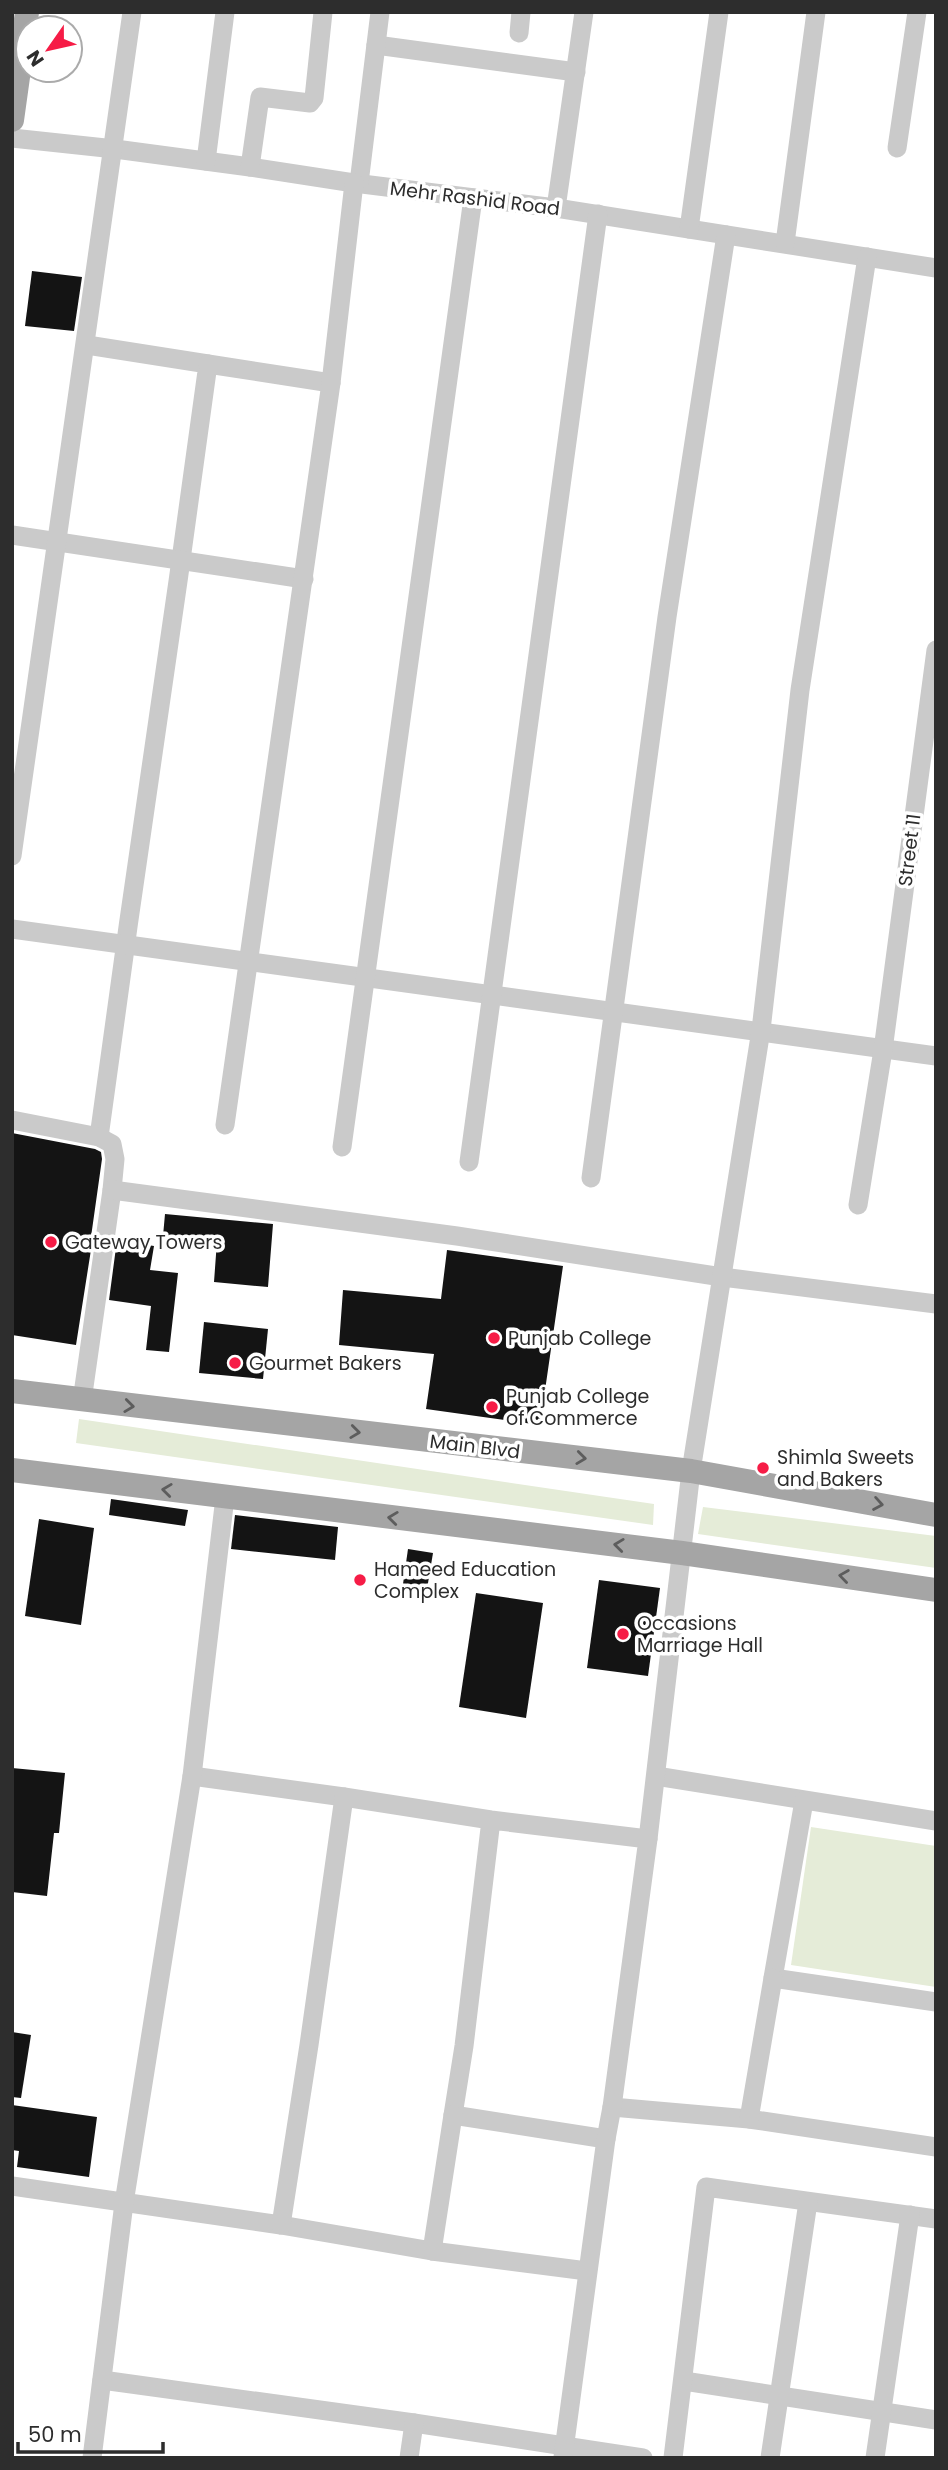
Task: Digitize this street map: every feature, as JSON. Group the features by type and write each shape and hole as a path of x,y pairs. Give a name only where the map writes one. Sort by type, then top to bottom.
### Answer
{"main road":[{"path":"12,120 27,12"},
{"name":"Main Blvd","path":"12,1391 691,1471 936,1515"},
{"path":"12,1470 682,1553 936,1590"}],"street":[{"path":"12,856 115,149 132,12"},
{"path":"205,161 225,12"},
{"path":"250,167 260,97 310,103 314,98 323,12"},
{"path":"225,1125 304,579 380,12"},
{"path":"519,33 521,12"},
{"path":"556,208 584,12"},
{"path":"689,229 719,12"},
{"path":"785,243 816,12"},
{"path":"897,148 917,12"},
{"path":"376,45 576,72"},
{"name":"Mehr Rashid Road","path":"12,138 115,149 556,208 936,268"},
{"path":"342,1147 473,198"},
{"path":"469,1162 598,214"},
{"path":"591,1178 667,617 726,235"},
{"path":"564,2452 648,1839 691,1471 761,1030 800,690 867,257"},
{"path":"87,345 331,383"},
{"path":"99,1137 124,943 182,562 208,364"},
{"path":"12,535 304,579"},
{"name":"Street 11","path":"858,1205 930,738 936,650"},
{"path":"12,929 936,1056"},
{"path":"12,1120 99,1137 112,1144 116,1159 82,1401"},
{"path":"112,1190 936,1304"},
{"path":"92,2458 124,2203 192,1776 225,1497"},
{"path":"192,1776 491,1820 648,1839"},
{"path":"656,1776 936,1821"},
{"path":"281,2225 344,1797"},
{"path":"749,2119 804,1801"},
{"path":"432,2251 464,2046 491,1820"},
{"path":"773,1978 936,2002"},
{"path":"612,2107 749,2119 936,2147"},
{"path":"453,2115 606,2139"},
{"path":"12,2186 281,2225 432,2251 587,2271"},
{"path":"673,2458 706,2187 936,2219"},
{"path":"770,2458 808,2202"},
{"path":"874,2458 909,2215"},
{"path":"102,2380 414,2423 564,2452 643,2458"},
{"path":"684,2381 936,2420"},
{"path":"409,2458 414,2423"}],"green space":[{"path":"79,1419 654,1504 653,1525 76,1443"},
{"path":"703,1507 936,1536 936,1568 698,1534"},
{"path":"811,1827 936,1846 936,1987 791,1965"}],"building":[{"path":"32,271 82,277 74,331 25,326"},
{"name":"Gateway Towers","path":"12,1133 101,1152 93,1237 76,1345 12,1335"},
{"path":"165,1214 273,1224 268,1287 214,1282 217,1241 163,1236"},
{"path":"117,1240 154,1246 150,1270 178,1273 169,1352 146,1350 151,1306 109,1300"},
{"name":"Punjab College","path":"447,1250 563,1266 540,1425 426,1409 434,1354 339,1345 343,1290 441,1299"},
{"path":"204,1322 268,1329 263,1379 199,1373"},
{"path":"111,1499 188,1510 185,1526 109,1515"},
{"path":"235,1515 338,1527 335,1560 231,1549"},
{"path":"39,1519 94,1528 81,1625 25,1616"},
{"path":"408,1549 433,1553 426,1595 402,1591"},
{"path":"599,1580 660,1588 648,1676 587,1668"},
{"path":"476,1593 543,1603 526,1718 459,1707"},
{"path":"12,1768 65,1773 59,1833 54,1833 47,1896 12,1892"},
{"path":"12,2032 31,2035 21,2098 12,2097"},
{"path":"12,2105 97,2117 89,2177 17,2167 19,2151 12,2150"}],"place":[{"name":"Gateway Towers","path":"51,1242"},
{"name":"Punjab College","path":"494,1338"},
{"name":"Gourmet Bakers","path":"235,1363"},
{"name":"Punjab College of Commerce","path":"492,1407"},
{"name":"Shimla Sweets and Bakers","path":"763,1468"},
{"name":"Hameed Education Complex","path":"360,1580"},
{"name":"Occasions Marriage Hall","path":"623,1634"}]}
